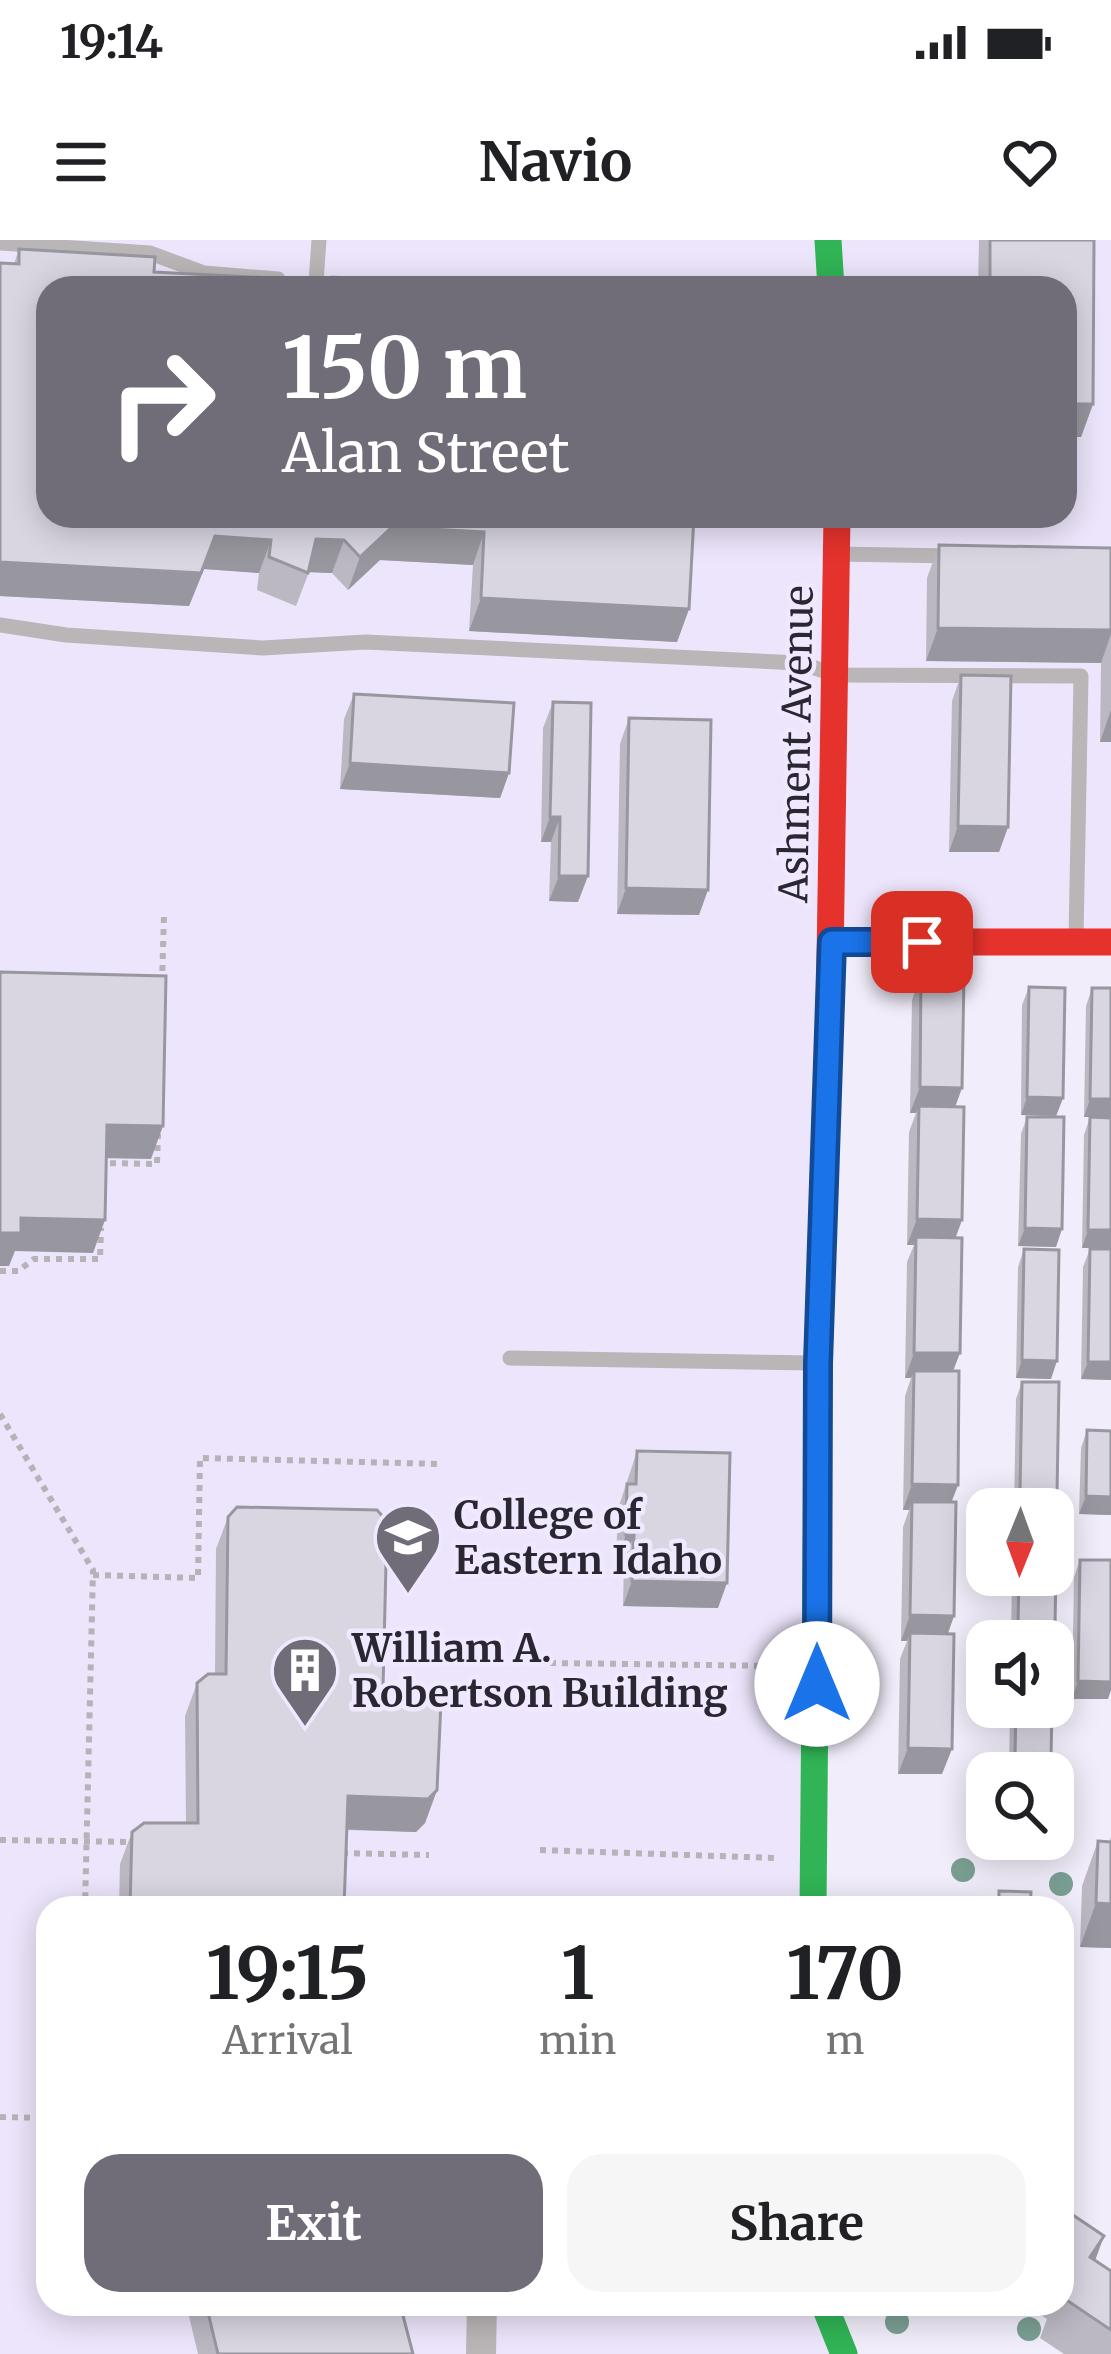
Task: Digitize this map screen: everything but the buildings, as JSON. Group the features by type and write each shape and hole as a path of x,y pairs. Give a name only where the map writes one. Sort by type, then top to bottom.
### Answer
{"street":[{"path":"828,240 831,276"},
{"name":"Ashment Avenue","path":"813,1896 818,1363 832,942 838,528"},
{"path":"832,942 1111,942"},
{"path":"481,2354 482,2316"},
{"path":"829,2316 844,2354"}],"lane":[{"path":"316,276 319,240"},
{"path":"0,243 150,253 204,273 241,276"},
{"path":"838,554 961,556"},
{"path":"0,625 66,635 263,648 365,642 799,663 837,675 1081,676 1076,941"},
{"path":"510,1358 818,1363"}],"path":[{"path":"162,983 164,915"},
{"path":"102,1187 103,1163 157,1164 158,1119"},
{"path":"0,1271 18,1271 34,1259 100,1258 101,1211"},
{"path":"0,1414 93,1575 85,1896"},
{"path":"93,1575 198,1578 200,1458 441,1464"},
{"path":"550,1663 781,1666"},
{"path":"0,1840 154,1843"},
{"path":"540,1850 776,1858"},
{"path":"338,1853 429,1855"},
{"path":"0,2117 36,2118"}],"shaded area":[{"name":"College of Eastern Idaho","path":"0,240 1111,240 1111,942 832,942 814,1896 36,1896 36,2316 829,2316 844,2354 0,2354"}],"traffic: fast":[{"path":"828,240 830,276"},
{"path":"813,1896 818,1363 829,1023"},
{"path":"829,2316 844,2354"}],"traffic: jam":[{"path":"829,1023 837,528"},
{"path":"832,942 1111,942"}],"place":[{"name":"College of Eastern Idaho","path":"408,1596"},
{"name":"William A. Robertson Building","path":"305,1729"}],"route":[{"path":"817,1684 818,1363 832,942 922,942"}]}
